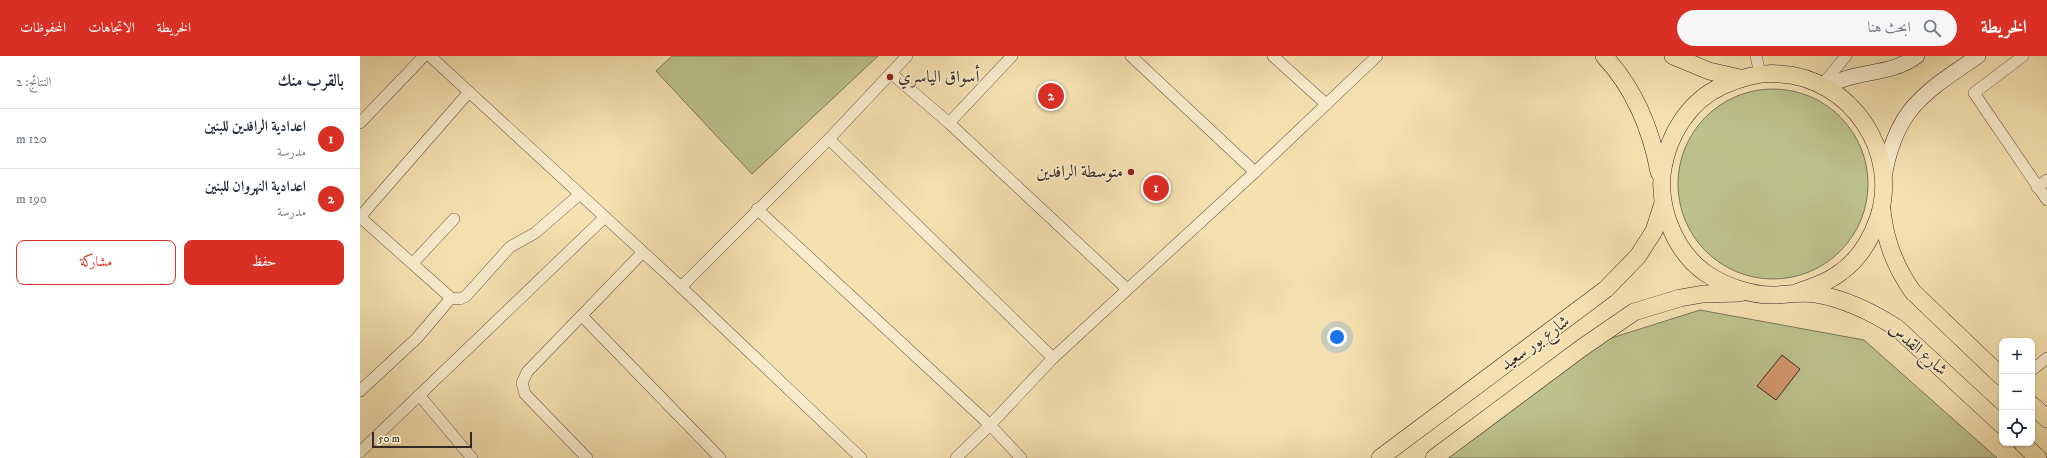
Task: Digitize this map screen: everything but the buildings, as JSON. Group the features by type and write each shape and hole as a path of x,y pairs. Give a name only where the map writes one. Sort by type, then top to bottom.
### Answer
{"main road":[{"path":"1604,56 1619,74 1639,107 1653,142 1661,180 1663,203 1670,228 1684,252 1703,271 1725,285 1751,293 1774,295 1798,292 1821,284 1847,266 1860,253 1873,232 1881,208 1884,178 1880,156 1872,135 1860,116 1844,100 1824,86 1788,75 1760,74 1740,78 1715,89 1698,102 1676,128 1666,153 1661,180"},
{"path":"1672,56 1702,69 1740,78"},
{"name":"شارع بور سعيد","path":"1380,458 1606,289 1638,256 1654,231 1663,203"},
{"name":"شارع القدس","path":"1881,208 1883,224 1891,253 1904,280 1923,304 1999,374"},
{"name":"شارع القدس","path":"1798,292 1821,295 1850,303 1892,325 1999,422"},
{"name":"شارع بور سعيد","path":"1434,458 1583,347 1634,312 1657,304 1695,295 1751,293"},
{"path":"2035,408 2047,419"},
{"path":"2025,446 2038,458"}],"street":[{"path":"360,123 424,56"},
{"path":"430,56 681,287 861,458"},
{"path":"681,287 829,138 907,56"},
{"path":"949,122 1012,56"},
{"path":"1131,56 1255,172"},
{"path":"1273,56 1326,104"},
{"path":"956,458 990,425 1053,358 1255,172 1377,56"},
{"path":"1756,56 1760,74"},
{"path":"1824,86 1846,56"},
{"path":"1824,86 1837,80 1897,67 1917,56"},
{"path":"1884,178 1893,139 1908,112 1918,100 1934,87 1978,56"},
{"path":"2023,56 1974,93 2047,200"},
{"path":"891,73 949,122 1127,289"},
{"path":"469,92 360,217 452,298 460,299 466,296 510,248 535,233 580,194"},
{"path":"829,138 1053,358"},
{"path":"2037,187 2047,180"},
{"path":"757,209 990,425 1021,458"},
{"path":"360,452 605,217"},
{"path":"413,264 454,219"},
{"path":"587,458 525,394 522,383 527,372 643,252"},
{"path":"360,392 417,338 452,298"},
{"path":"582,316 720,458"},
{"path":"2035,368 2047,358"},
{"path":"419,395 472,458"}],"green space":[{"path":"672,56 878,56 752,174 656,71"},
{"path":"1764,89 1782,89 1801,93 1818,100 1833,110 1847,124 1857,139 1864,156 1868,175 1868,193 1864,212 1857,229 1847,244 1833,258 1818,268 1801,275 1782,279 1764,279 1745,275 1728,268 1713,258 1699,244 1689,229 1682,212 1678,193 1678,175 1682,156 1689,139 1699,124 1713,110 1728,100 1745,93"},
{"path":"1700,310 1864,340 1997,458 1434,458 1583,347"}],"place":[{"name":"أسواق الياسري","path":"890,77"},
{"name":"اعدادية النهروان للبنين","path":"1051,96"},
{"name":"متوسطة الرافدين","path":"1131,172"},
{"name":"اعدادية الرافدين للبنين","path":"1156,188"}]}
